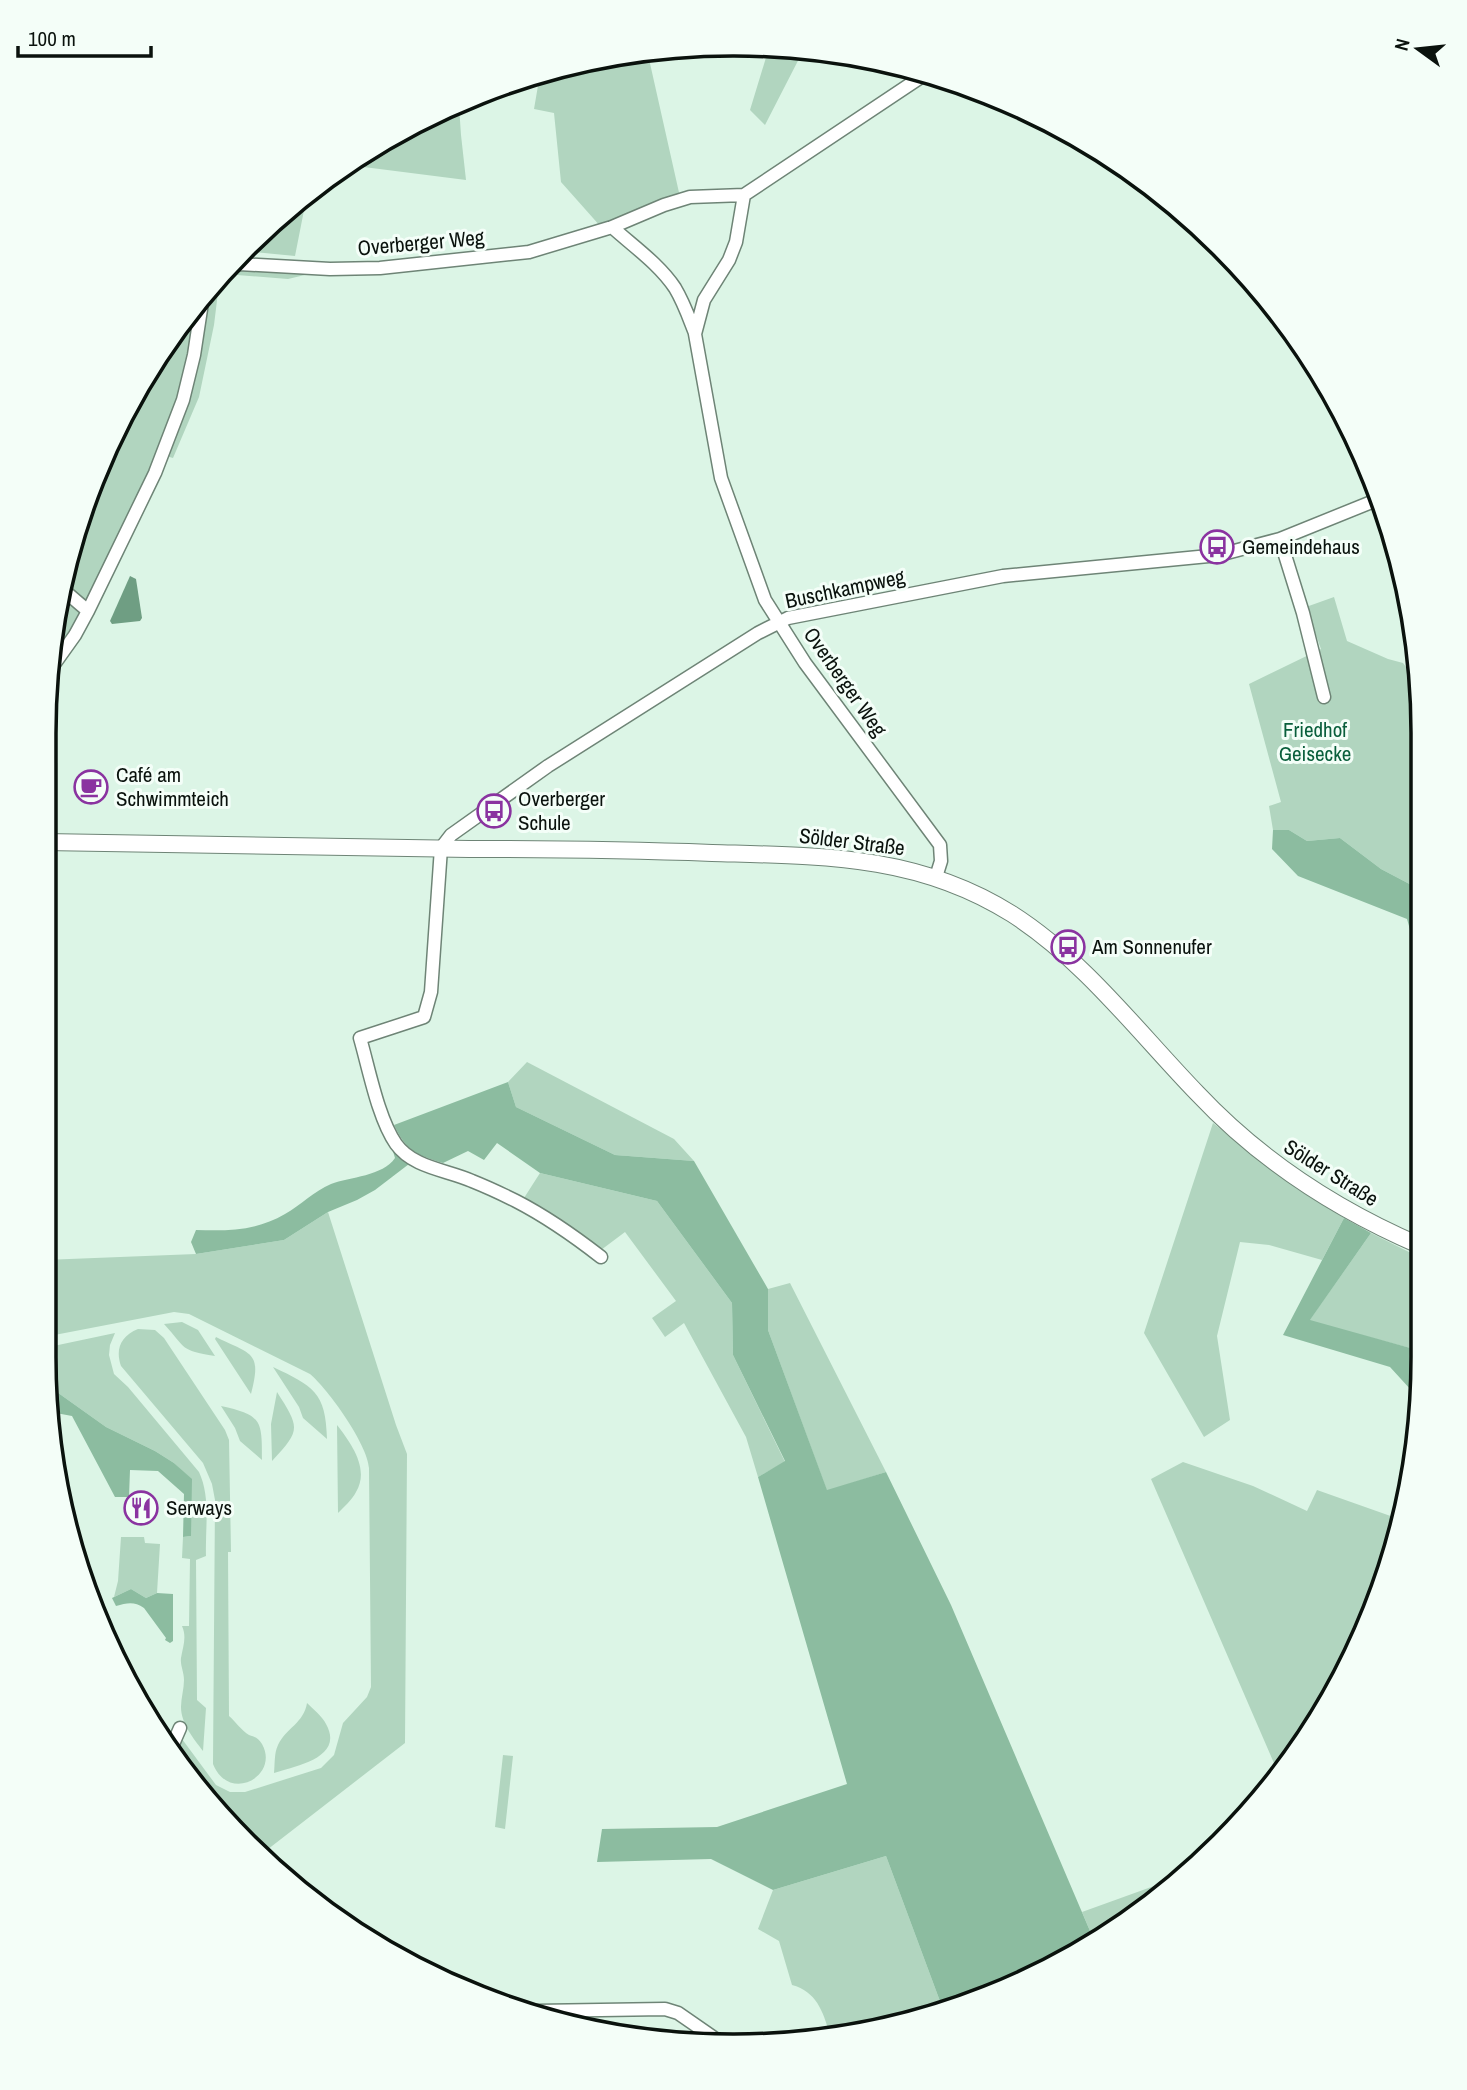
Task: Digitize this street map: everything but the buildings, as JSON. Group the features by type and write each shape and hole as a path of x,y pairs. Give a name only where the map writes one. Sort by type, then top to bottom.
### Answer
{"main road":[{"name":"Sölder Straße","path":"56,842 636,850 818,856 869,861 936,877 960,886 1013,915 1063,953 1200,1096 1263,1155 1339,1205 1411,1242"}],"street":[{"path":"744,195 915,81"},
{"name":"Overberger Weg","path":"245,264 330,269 432,264 529,252 612,227 690,197 744,195 736,242 729,260 704,300 695,334"},
{"name":"Overberger Weg","path":"612,227 654,264 673,286 685,307 703,367 722,478 765,600 805,663 940,845 941,861 936,877"},
{"path":"61,655 88,611 155,473 183,400 200,316"},
{"name":"Buschkampweg","path":"441,848 457,830 548,766 758,633 788,618 1003,576 1219,555 1280,539 1370,503"},
{"path":"1280,539 1303,613 1324,697"},
{"path":"70,596 88,611"},
{"path":"441,848 431,992 424,1017 360,1038 385,1123 397,1146 415,1160 470,1180 518,1202 565,1230 600,1257"},
{"path":"175,1740 180,1728"},
{"path":"557,2011 665,2009 678,2013 707,2033"}],"green space":[{"path":"766,57 799,59 765,125 750,110"},
{"path":"650,61 680,197 601,227 561,182 554,113 534,109 538,85 601,69"},
{"path":"460,114 466,180 362,167"},
{"path":"304,210 295,256 256,252"},
{"path":"239,270 304,271 309,274 288,279 233,277"},
{"path":"218,295 199,397 173,458 166,456 199,317"},
{"path":"197,320 182,400 88,608 71,594 92,516 126,434 170,357"},
{"name":"Friedhof Geisecke","path":"1334,597 1347,641 1403,663 1408,669 1411,734 1411,885 1381,869 1340,838 1307,841 1289,830 1273,830 1269,806 1281,802 1249,684 1321,649 1306,607"},
{"path":"69,600 83,612 62,643"},
{"path":"527,1062 674,1139 694,1161 615,1155 516,1107 508,1082"},
{"path":"1213,1123 1297,1189 1344,1218 1322,1260 1269,1245 1240,1242 1217,1336 1230,1420 1204,1437 1144,1333"},
{"path":"540,1173 657,1201 732,1303 733,1355 785,1462 758,1477 746,1437 684,1323 665,1337 652,1318 676,1301 625,1232 601,1250 524,1198"},
{"path":"328,1212 407,1454 405,1743 268,1849 224,1803 179,1745 182,1739 216,1785 230,1792 245,1792 321,1768 334,1755 343,1723 367,1697 371,1687 367,1458 346,1418 310,1374 189,1314 174,1312 56,1335 56,1260 196,1254 284,1240"},
{"path":"1371,1233 1411,1253 1411,1348 1309,1321"},
{"path":"790,1283 886,1472 827,1491 768,1330 768,1289"},
{"path":"182,1322 198,1330 215,1356 189,1350 164,1324"},
{"path":"138,1329 155,1330 164,1338 229,1440 229,1716 246,1733 259,1740 266,1756 259,1775 240,1784 220,1776 213,1764 215,1500 212,1484 203,1463 121,1366 121,1344 127,1335"},
{"path":"115,1333 109,1355 114,1374 199,1472 203,1482 207,1513 206,1556 196,1560 197,1700 206,1708 203,1751 186,1725 181,1707 184,1680 181,1661 184,1638 182,1626 189,1626 190,1559 182,1558 183,1537 191,1536 191,1479 174,1463 106,1427 57,1392 56,1345"},
{"path":"216,1337 251,1356 255,1369 251,1394 215,1339"},
{"path":"273,1367 315,1392 324,1411 327,1439 303,1418 299,1407"},
{"path":"277,1392 290,1414 294,1428 288,1442 272,1461 271,1424"},
{"path":"221,1406 245,1413 257,1421 262,1460 240,1441"},
{"path":"337,1425 353,1448 361,1474 354,1495 338,1513"},
{"path":"1183,1462 1253,1486 1307,1511 1317,1490 1392,1516 1375,1574 1341,1656 1297,1733 1274,1764 1151,1479"},
{"path":"121,1537 144,1537 145,1543 160,1544 157,1593 146,1598 131,1589 114,1597 118,1581"},
{"path":"307,1703 326,1724 330,1736 329,1745 315,1759 274,1773 278,1745 299,1721"},
{"path":"503,1755 513,1756 505,1829 495,1827"},
{"path":"886,1856 940,2001 866,2021 827,2027 819,2005 808,1993 792,1985 779,1941 758,1929 773,1890"},
{"path":"1157,1885 1090,1932 1082,1912"}],"shaded area":[{"path":"130,576 136,579 142,618 140,621 112,624 110,621"},
{"path":"1273,830 1289,830 1307,841 1340,838 1381,869 1411,885 1411,933 1407,919 1298,876 1272,849"},
{"path":"508,1082 516,1107 615,1155 694,1161 768,1289 768,1330 827,1490 886,1472 951,1605 1090,1932 1033,1964 940,2001 886,1856 773,1890 711,1859 597,1862 602,1829 717,1827 847,1784 758,1477 785,1461 733,1355 732,1303 657,1201 540,1173 497,1143 484,1160 468,1151 443,1163 413,1151 403,1141 394,1125"},
{"path":"392,1148 409,1164 375,1190 328,1212 284,1240 196,1254 191,1242 196,1230 242,1229 274,1220 331,1184 383,1169 395,1158"},
{"path":"1344,1218 1371,1233 1310,1320 1411,1348 1410,1389 1390,1367 1283,1335"},
{"path":"57,1392 106,1427 174,1463 192,1479 191,1536 183,1537 184,1494 158,1471 130,1470 129,1497 115,1497 72,1416 58,1413"},
{"path":"131,1589 146,1598 157,1593 173,1594 173,1641 170,1643 165,1640 144,1608 130,1603 116,1606 112,1598"}],"place":[{"name":"Gemeindehaus","path":"1217,547"},
{"name":"Café am Schwimmteich","path":"91,787"},
{"name":"Overberger Schule","path":"494,811"},
{"name":"Am Sonnenufer","path":"1068,947"},
{"name":"Serways","path":"141,1508"}]}
